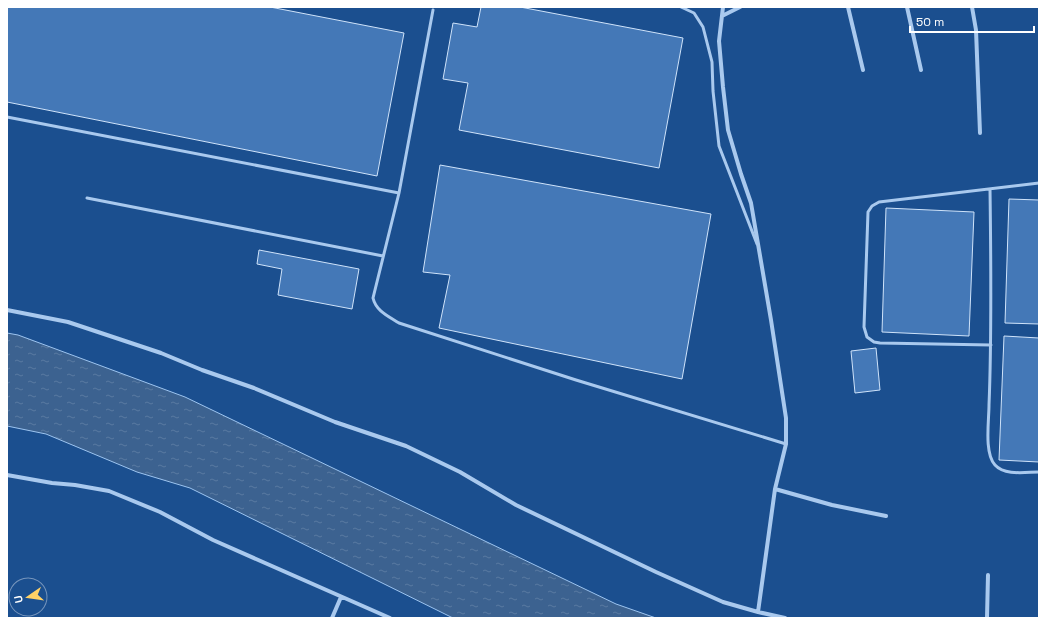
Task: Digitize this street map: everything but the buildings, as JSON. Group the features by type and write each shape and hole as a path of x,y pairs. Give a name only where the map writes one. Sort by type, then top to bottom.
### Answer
{"street":[{"path":"723,7 719,40 728,130 751,203 786,418 786,444 776,489 758,612"},
{"path":"722,16 740,7"},
{"path":"848,7 863,70"},
{"path":"907,7 921,70"},
{"path":"972,7 976,30 980,133"},
{"path":"7,310 68,322 162,352 202,370 254,388 335,422 406,446 460,472 516,505 656,572 723,602 785,618"},
{"path":"7,475 109,491 160,512 213,540 390,618"},
{"path":"776,489 832,505 886,516"},
{"path":"987,618 988,575"},
{"path":"332,618 341,597"}],"lane":[{"path":"681,7 694,13 703,27 712,62 713,91 719,146 759,249"},
{"path":"433,10 399,193 373,298 374,305 380,311 399,323 576,380 786,444"},
{"path":"7,117 399,193"},
{"path":"991,345 874,342 867,337 864,327 868,212 872,206 879,202 1039,183"},
{"path":"990,189 991,345 988,437 990,456 995,465 1012,473 1039,472"},
{"path":"87,198 383,256"}],"water":[{"path":"7,333 18,335 185,397 616,604 656,618 453,618 190,488 137,472 46,434 7,426"}]}
